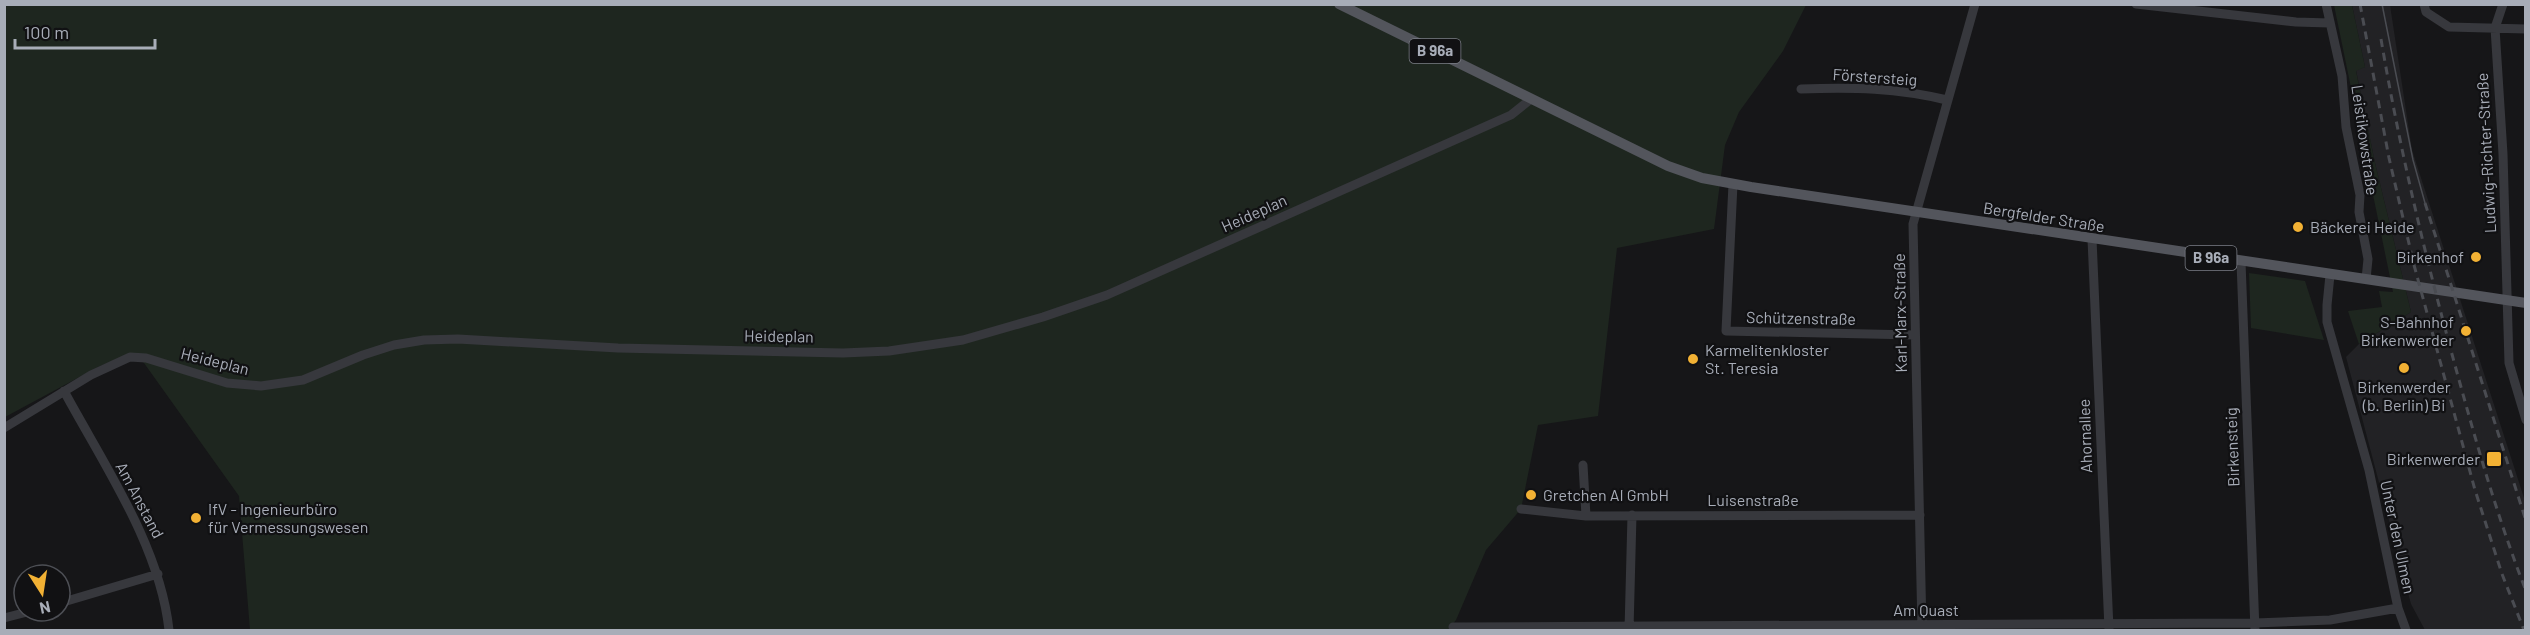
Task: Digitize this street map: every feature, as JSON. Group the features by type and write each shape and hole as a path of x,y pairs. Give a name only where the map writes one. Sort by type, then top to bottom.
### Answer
{"main road":[{"name":"B 96a","path":"1339,4 1531,99"},
{"name":"Bergfelder Straße","path":"1531,99 1668,166 1693,175 1733,184 2506,301"},
{"name":"B 96a","path":"2506,301 2526,303"}],"street":[{"name":"Karl-Marx-Straße","path":"1922,628 1913,224 1975,4"},
{"path":"2136,4 2296,22 2329,23"},
{"name":"Leistikowstraße","path":"2326,4 2342,76 2346,127 2360,195 2359,212 2368,259 2366,279"},
{"path":"2424,4 2426,12 2449,27 2526,29"},
{"name":"Ludwig-Richter-Straße","path":"2503,4 2495,28 2503,154 2509,363 2526,420"},
{"name":"Förstersteig","path":"1801,89 1874,88 1909,91 1947,100"},
{"name":"Heideplan","path":"4,428 64,391 114,363 130,357 146,358 227,383 261,386 303,380 363,355 394,345 424,340 458,339 618,348 843,353 889,351 963,339 1043,317 1107,295 1511,115 1531,99"},
{"name":"Schützenstraße","path":"1733,184 1726,332 1915,335"},
{"name":"Ahornallee","path":"2092,239 2108,627"},
{"name":"Birkensteig","path":"2241,262 2255,627"},
{"name":"Unter den Ulmen","path":"2330,275 2326,305 2327,322 2369,470 2398,608 2406,630"},
{"name":"Am Anstand","path":"64,391 140,530 158,574 169,630"},
{"path":"1583,465 1586,516"},
{"name":"Luisenstraße","path":"1521,509 1586,516 1920,515"},
{"path":"1629,628 1632,515"},
{"path":"72,599 158,574"},
{"name":"Am Quast","path":"1453,627 2255,627 2330,620 2398,608"}],"shaded area":[{"path":"5,5 1806,5 1783,51 1739,112 1725,145 1714,229 1617,248 1598,416 1538,425 1521,509 1486,550 1456,620 1448,630 250,630 239,496 144,363 134,353 100,366 5,417"},
{"path":"2334,5 2352,5 2365,67 2356,71 2375,163 2411,312 2359,344 2348,311 2382,307 2379,291 2393,292"},
{"path":"2352,5 2390,5 2412,150 2525,501 2525,630 2425,630 2411,604 2346,357 2359,344 2411,312 2375,163 2356,70 2365,67"},
{"path":"2249,273 2305,281 2324,340 2251,328"}],"tram line":[{"path":"2382,4 2413,160 2425,203"}],"railway":[{"path":"2360,4 2389,158 2414,265 2475,490 2502,574 2524,630"},
{"path":"2381,39 2416,214 2438,301 2483,464 2526,591"},
{"path":"2425,203 2526,521"}],"place":[{"name":"Bäckerei Heide","path":"2298,227"},
{"name":"Birkenhof","path":"2476,257"},
{"name":"S-Bahnhof Birkenwerder","path":"2466,331"},
{"name":"Karmelitenkloster St. Teresia","path":"1693,359"},
{"name":"Birkenwerder (b. Berlin) Bi","path":"2404,368"},
{"name":"Birkenwerder","path":"2494,459"},
{"name":"Gretchen AI GmbH","path":"1531,495"},
{"name":"IfV - Ingenieurbüro für Vermessungswesen","path":"196,518"}]}
